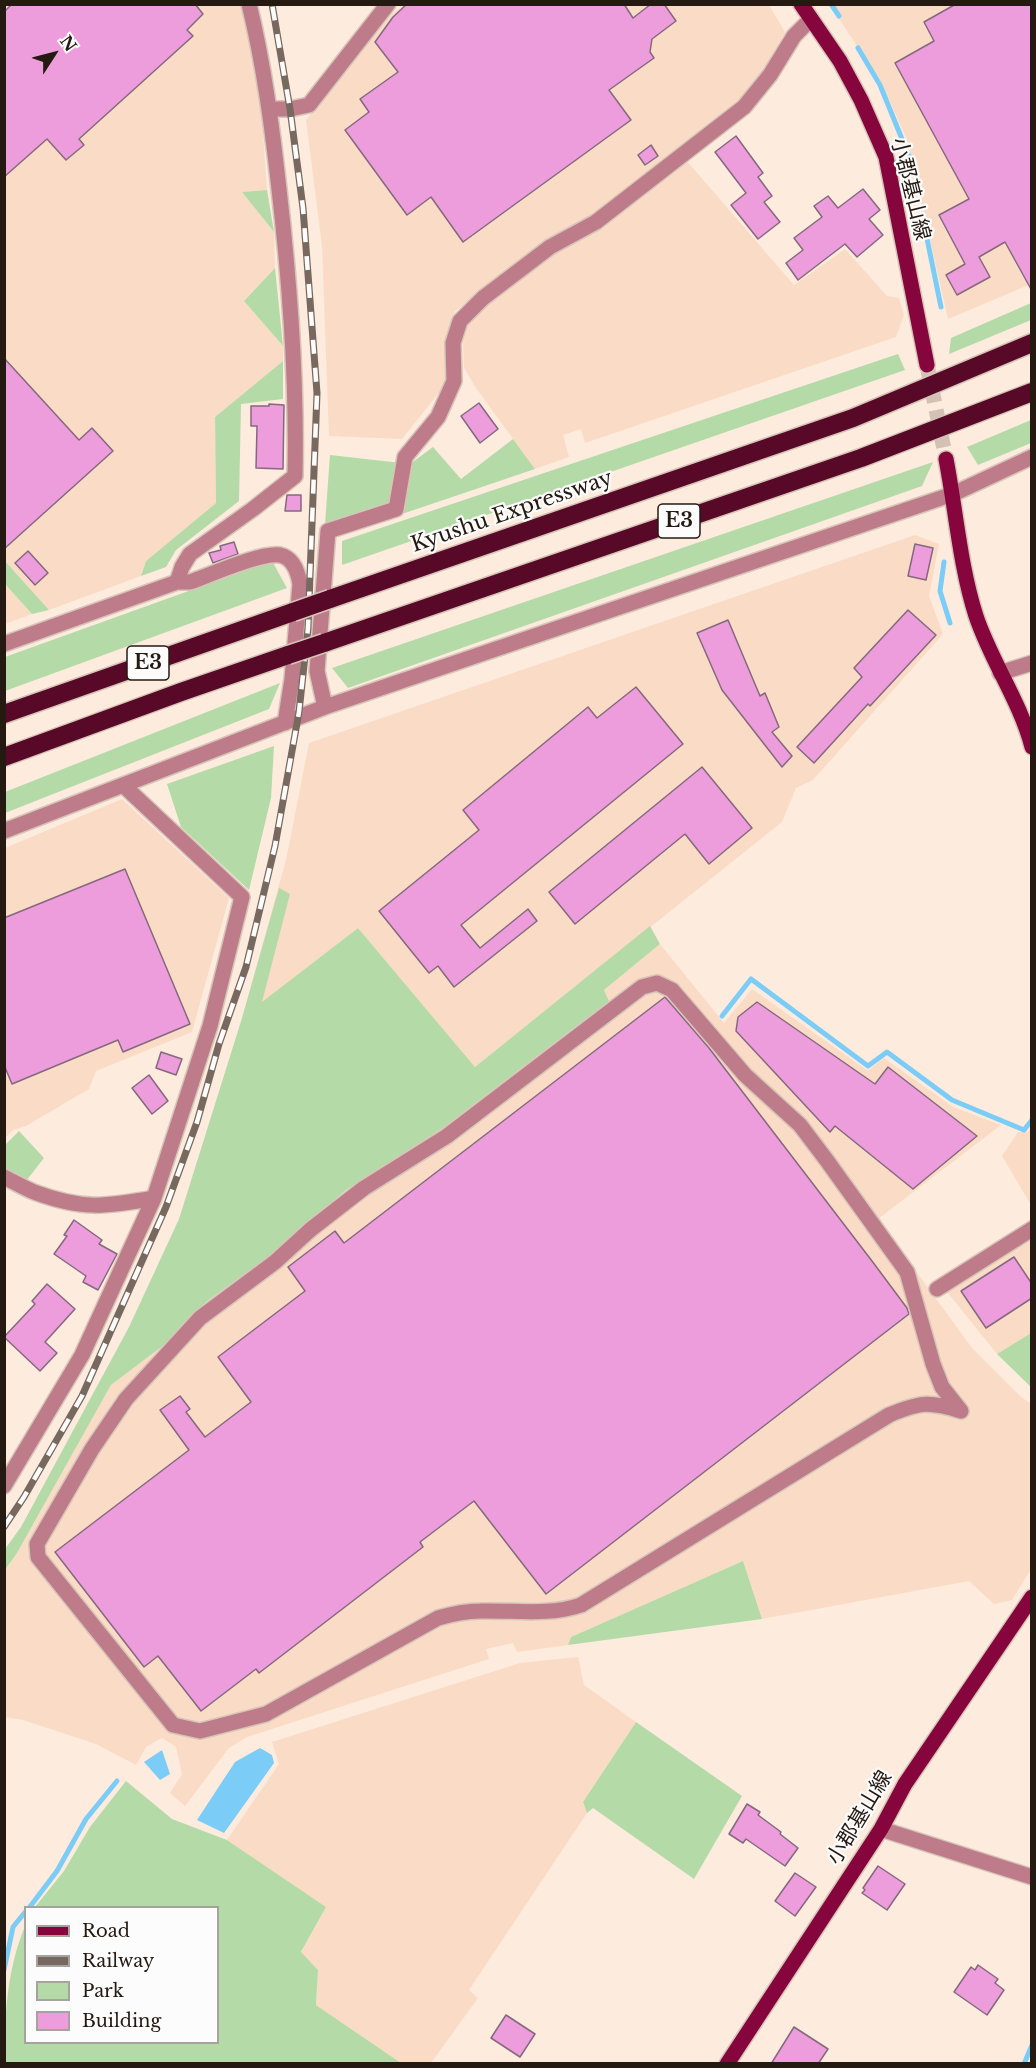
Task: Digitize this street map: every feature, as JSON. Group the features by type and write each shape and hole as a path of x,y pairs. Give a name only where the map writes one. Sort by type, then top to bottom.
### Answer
{"highway":[{"name":"Kyushu Expressway","path":"4,714 853,418 1032,343"},
{"name":"E3","path":"4,757 181,692 861,458 1032,392"}],"main road":[{"name":"小郡基山線","path":"801,4 845,70 886,157 927,365"},
{"path":"946,459 959,539 976,616 1027,730 1032,747"},
{"name":"小郡基山線","path":"727,2064 881,1829 905,1784 1032,1597"}],"street":[{"path":"177,582 190,554 295,476 296,425 290,282 270,110 249,4"},
{"path":"270,110 309,105 388,4"},
{"path":"325,707 317,671 328,531 396,509 405,457 438,417 454,381 453,343 460,321 483,298 540,255 596,222 744,107 770,75 794,36 811,19"},
{"path":"4,831 325,707 953,494 1032,457"},
{"path":"4,644 177,582 190,582 264,556 280,555 291,561 298,573 300,584 292,679 285,723"},
{"path":"1000,673 1032,663"},
{"path":"4,1486 82,1355 154,1198 210,1026 242,897 123,785"},
{"path":"657,983 672,990 745,1075 800,1125 874,1224 907,1272 933,1364 942,1387 961,1411 935,1403 913,1405 889,1415 581,1605 565,1610 477,1611 438,1618 266,1714 200,1731 173,1725 38,1557 36,1550 37,1544 92,1449 126,1399 200,1318 275,1262 310,1230 364,1188 447,1136 642,987 657,983"},
{"path":"4,1177 32,1191 72,1205 107,1206 154,1198"},
{"path":"937,1289 1032,1230"},
{"path":"881,1829 1032,1877"}],"shaded area":[{"path":"4,5 243,5 262,117 267,190 242,192 274,232 275,268 244,301 283,346 283,361 215,417 216,503 146,561 141,576 49,610 5,561"},
{"path":"404,5 769,5 785,32 746,100 592,218 547,245 455,311 446,339 446,384 402,439 329,436 322,246 306,120 392,14"},
{"path":"830,5 1031,5 1031,284 948,319 908,142 882,84"},
{"path":"686,160 794,285 845,249 887,296 899,298 904,315 896,337 585,443 581,429 563,435 569,457 535,469 464,368 463,343 468,323 487,305 556,252 586,236"},
{"path":"915,535 939,544 929,596 943,634 813,780 796,788 782,822 475,1067 358,928 242,1018 286,860 309,743"},
{"path":"5,584 32,614 5,624"},
{"path":"122,799 229,898 192,1032 96,1071 89,1089 26,1126 13,1130 5,1138 5,848"},
{"path":"660,944 724,1023 752,989 868,1071 884,1058 953,1107 1001,1125 878,1219 972,1348 1031,1404 1031,1569 1012,1600 994,1604 969,1581 762,1619 743,1561 571,1637 568,1645 517,1652 513,1643 486,1649 489,1659 247,1737 229,1748 185,1806 170,1793 182,1774 176,1747 162,1738 146,1747 136,1765 96,1744 23,1720 5,1717 5,1570 17,1553 111,1385 164,1345 207,1301 272,1254 346,1190 444,1127 609,1001 604,990"},
{"path":"1031,1128 1031,1205 1002,1156 1018,1132 1028,1132"},
{"path":"1031,1234 1031,1333 997,1354 944,1288"},
{"path":"578,1657 584,1685 636,1722 583,1802 587,1813 469,1990 478,1998 431,2063 401,2063 316,2005 318,1970 301,1953 326,1907 227,1840 279,1764 272,1742 520,1663"}],"green space":[{"path":"267,190 274,232 242,192"},
{"path":"275,268 283,346 244,301"},
{"path":"1031,303 1031,320 949,354 951,338"},
{"path":"898,354 905,370 342,565 342,541"},
{"path":"283,361 283,399 241,404 239,501 176,550 166,567 141,576 146,561 216,503 215,417"},
{"path":"1031,420 1031,443 978,465 967,447"},
{"path":"513,439 535,469 402,514 403,501 325,524 330,455 410,464 433,447 461,479"},
{"path":"933,462 922,486 348,688 332,668"},
{"path":"4,561 49,610 32,614 5,584"},
{"path":"272,561 287,588 5,691 5,657"},
{"path":"280,683 269,709 5,813 5,792"},
{"path":"274,746 271,798 249,890 181,827 167,784"},
{"path":"279,888 290,894 262,1002 358,928 475,1067 650,926 660,944 604,990 609,1001 444,1127 346,1190 272,1254 207,1301 164,1345 111,1385 17,1553 5,1570 5,1549 21,1527 129,1327 179,1219 242,1018"},
{"path":"19,1131 44,1158 26,1181 5,1170 5,1145"},
{"path":"1031,1333 1031,1387 997,1354"},
{"path":"743,1561 762,1619 568,1645 571,1637"},
{"path":"636,1722 742,1796 694,1879 593,1808 587,1813 583,1802"},
{"path":"126,1781 172,1819 227,1840 326,1907 301,1952 318,1970 316,2005 401,2063 5,2063 5,2029 10,1976 24,1929 24,2044 219,2044 219,1906 36,1906 64,1871 90,1827"}],"water":[{"path":"260,1748 272,1755 274,1763 224,1833 197,1820 235,1762"},
{"path":"162,1750 170,1774 160,1780 144,1762"}],"building":[{"path":"12,4 195,4 203,14 187,30 193,36 79,139 84,145 66,160 47,139 4,177 4,12"},
{"path":"407,4 624,4 633,18 651,4 664,4 676,21 652,39 650,52 654,58 609,90 631,120 463,242 431,197 407,215 345,130 369,112 360,99 398,72 375,42 393,17"},
{"path":"956,4 1032,4 1032,291 1005,242 979,257 990,277 957,295 946,275 965,264 939,215 969,199 895,63 934,41 924,22"},
{"path":"736,136 763,173 758,177 772,196 764,202 780,222 758,239 731,205 746,193 715,152"},
{"path":"651,145 658,156 645,165 638,155"},
{"path":"863,189 880,210 869,219 883,235 857,257 845,244 798,280 786,263 803,250 794,238 822,217 814,206 828,196 838,208"},
{"path":"4,358 79,440 92,428 113,451 4,549"},
{"path":"479,403 498,429 480,443 461,416"},
{"path":"269,404 284,405 283,469 256,468 257,426 251,426 251,406 269,406"},
{"path":"287,495 301,495 301,511 285,511"},
{"path":"234,542 238,554 213,563 209,553 221,550 220,546"},
{"path":"915,544 933,548 926,580 908,576"},
{"path":"28,551 48,573 35,585 15,563"},
{"path":"908,610 936,635 814,763 797,747 862,677 854,668"},
{"path":"728,620 760,696 765,693 779,727 772,732 792,756 782,767 722,690 697,633"},
{"path":"636,687 683,744 461,925 480,948 528,909 537,921 454,987 438,966 429,973 379,911 479,830 463,810 588,707 597,718"},
{"path":"702,767 752,828 709,864 685,834 575,924 549,892"},
{"path":"125,869 190,1024 123,1052 118,1040 12,1084 4,1065 4,918"},
{"path":"665,997 709,1048 872,1261 909,1314 546,1594 474,1501 420,1542 423,1547 259,1673 256,1669 201,1711 158,1656 144,1667 55,1552 189,1450 160,1410 180,1396 190,1409 186,1412 205,1437 251,1402 218,1357 305,1291 288,1267 335,1231 344,1243"},
{"path":"757,1002 875,1084 888,1067 977,1136 913,1189 835,1126 830,1132 736,1031 738,1017"},
{"path":"161,1052 182,1059 176,1075 156,1068"},
{"path":"149,1075 168,1101 152,1114 132,1088"},
{"path":"74,1220 102,1240 99,1244 117,1254 98,1290 83,1282 86,1276 54,1254 67,1236 64,1235"},
{"path":"1014,1257 1032,1284 1032,1298 986,1328 961,1291"},
{"path":"47,1284 75,1309 45,1342 57,1353 40,1371 4,1337 35,1304 32,1301"},
{"path":"747,1804 760,1812 758,1815 798,1848 785,1866 746,1839 743,1843 729,1834"},
{"path":"878,1866 905,1884 887,1910 862,1893"},
{"path":"795,1873 816,1887 795,1916 775,1901"},
{"path":"978,1965 998,1979 995,1983 1004,1990 987,2015 954,1992 971,1967 975,1970"},
{"path":"506,2015 535,2034 520,2057 491,2038"},
{"path":"794,2027 828,2049 818,2064 771,2064"}],"waterway":[{"path":"831,4 839,16"},
{"path":"858,48 880,85 913,166"},
{"path":"924,224 941,307"},
{"path":"944,562 940,591 950,623"},
{"path":"722,1016 751,979 868,1066 887,1052 952,1100 1024,1130 1032,1120"},
{"path":"31,1906 57,1871 86,1819 117,1781"},
{"path":"4,1970 13,1927 24,1913"},
{"path":"1024,2064 1032,2045"}],"tunnel":[{"path":"927,365 946,459"}],"railway":[{"path":"4,1527 24,1497 82,1396 166,1207 197,1122 219,1044 246,967 275,846 299,712 308,628 317,393 303,208 290,109 272,4"}]}
